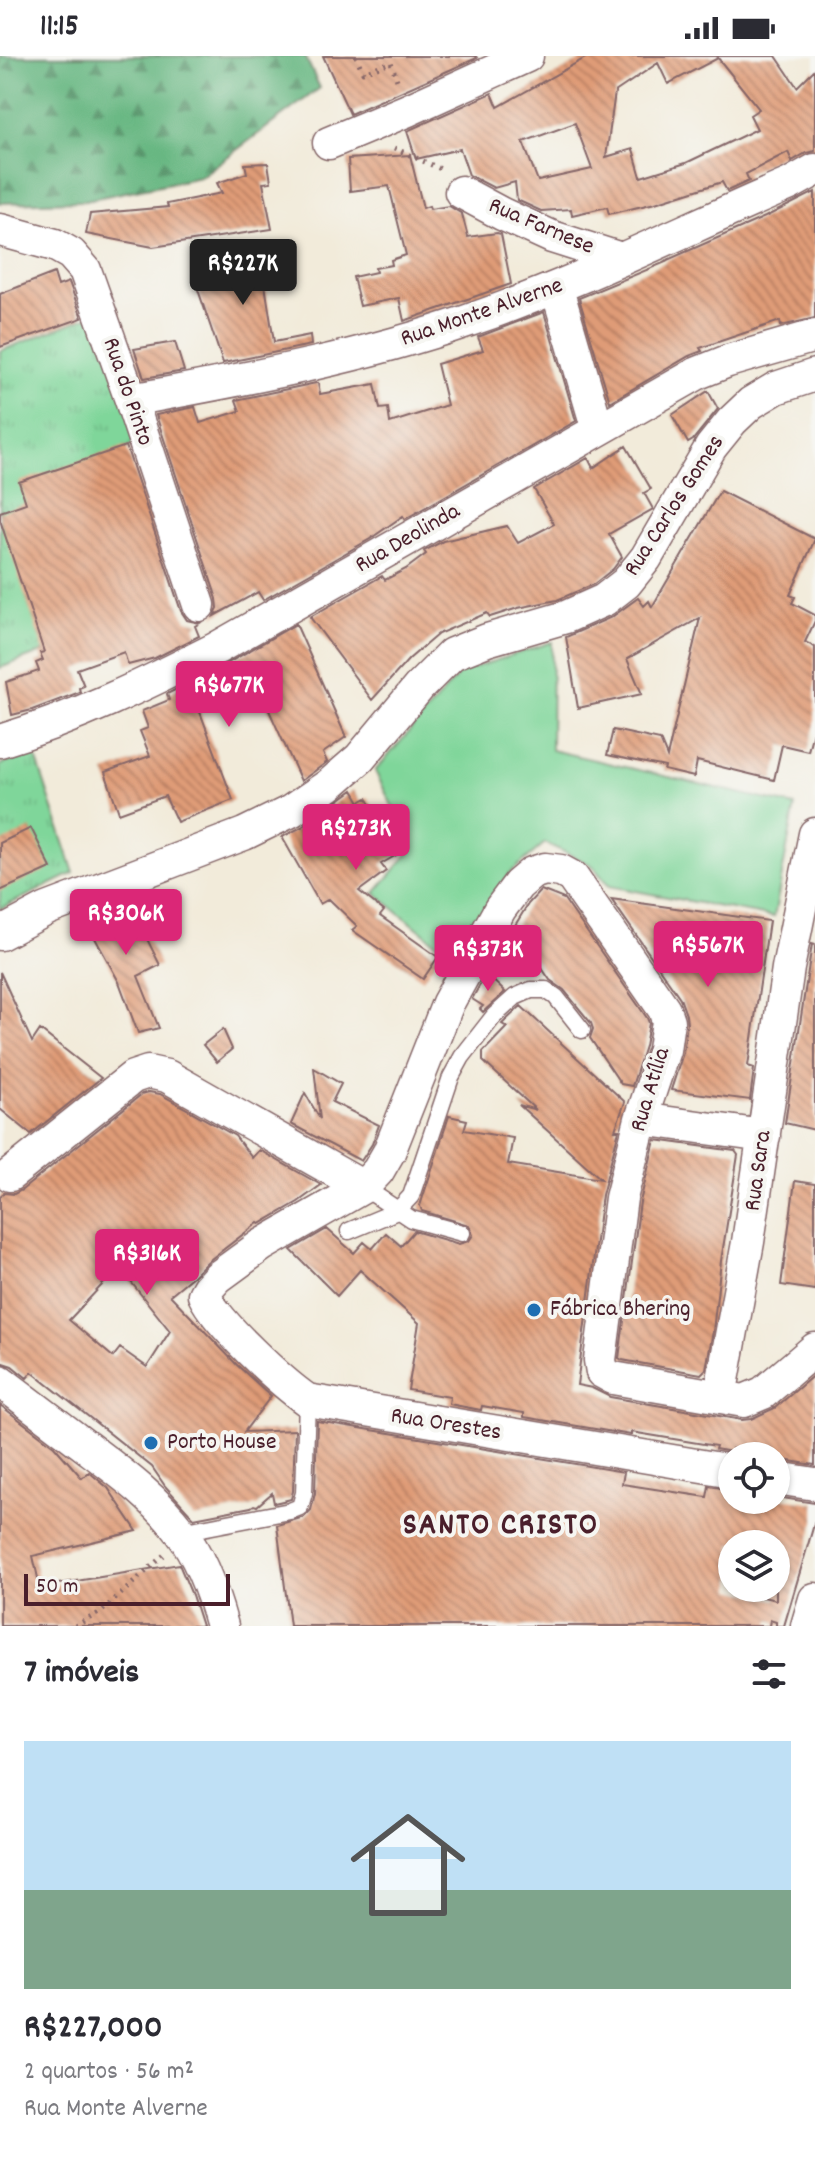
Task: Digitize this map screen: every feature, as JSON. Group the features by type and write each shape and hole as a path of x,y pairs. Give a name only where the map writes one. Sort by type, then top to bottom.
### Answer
{"street":[{"path":"329,143 527,56"},
{"name":"Rua Monte Alverne","path":"131,400 286,371 377,349 465,322 557,289 815,170"},
{"name":"Rua Farnese","path":"461,192 552,237 621,259"},
{"name":"Rua do Pinto","path":"0,230 55,245 71,254 85,270 199,605"},
{"path":"557,289 598,430"},
{"name":"Rua Deolinda","path":"0,741 45,728 90,709 217,648 698,373 815,336"},
{"name":"Rua Carlos Gomes","path":"0,934 47,909 244,834 291,811 329,785 360,758 419,687 452,654 487,640 566,617 604,600 626,583 646,558 711,447 732,421 751,403 776,388 815,375"},
{"name":"Rua Sara","path":"720,1397 748,1242 788,968 815,834"},
{"name":"Rua Atília","path":"307,1400 291,1389 232,1331 204,1295 218,1277 262,1245 363,1187 378,1171 389,1152 448,1003 500,909 518,885 532,873 545,869 561,871 572,877 664,1009 668,1021 664,1050 641,1119 621,1198 600,1366 602,1372 613,1378 720,1397"},
{"path":"10,1175 133,1077 148,1072 167,1076 363,1187"},
{"path":"641,1119 764,1136"},
{"path":"720,1397 744,1401 756,1397 815,1349"},
{"path":"0,1381 121,1473 161,1509 169,1537 206,1578 222,1626"},
{"name":"Rua Orestes","path":"307,1400 718,1469"},
{"path":"790,1480 815,1484"},
{"path":"807,1626 815,1599"}],"lane":[{"path":"349,1231 397,1211 411,1196 451,1077 462,1057 494,1016 515,997 531,990 546,990 556,997 582,1030"},
{"path":"363,1187 411,1219 462,1233"},
{"path":"169,1537 300,1507 304,1493 307,1400"}],"path":[{"path":"356,56 363,72 391,62 408,110"},
{"path":"75,1626 101,1612 164,1556 169,1537"}],"green space":[{"path":"0,56 305,56 320,88 200,177 81,201 0,203"},
{"path":"95,314 139,443 28,488 72,641 0,668 0,351"},
{"path":"552,642 551,750 795,806 774,917 609,886 592,865 545,843 509,874 452,956 375,893 413,848 375,771 461,672"},
{"path":"35,754 74,873 0,909 0,765"}],"building":[{"path":"323,56 476,56 477,58 350,114"},
{"path":"589,56 776,56 797,87 815,69 815,151 792,161 788,152 746,174 749,181 727,191 722,182 609,214 607,207 572,215 571,209 541,211 517,200 515,182 494,188 469,175 460,149 416,159 407,131 492,93 498,107","holes":["718,58 759,109 750,115 757,129 686,163 641,177 633,149 606,157 615,92 658,63 668,84","575,123 592,169 538,181 523,142"]},
{"path":"410,155 423,208 449,206 462,214 468,237 501,234 511,284 404,321 399,298 360,306 353,277 376,272 375,268 392,265 391,260 406,255 389,186 350,191 348,159"},
{"path":"268,163 271,182 263,183 272,229 153,247 86,234 90,214 168,207 167,204 222,193 217,183 247,173 245,164"},
{"path":"815,192 815,318 781,326 780,321 700,348 702,351 610,402 579,298 666,262"},
{"path":"276,249 283,283 265,285 274,342 310,335 311,345 223,363 193,275"},
{"path":"54,273 58,286 69,282 82,318 0,347 0,294"},
{"path":"544,312 576,421 405,519 403,516 370,539 263,600 258,592 214,616 218,608 217,599 156,415 195,407 200,423 240,411 236,400 316,383 320,394 375,384 380,409 388,408 390,423 447,405 437,364 483,350 478,337"},
{"path":"175,342 184,371 144,378 134,349"},
{"path":"708,391 718,409 688,443 672,415"},
{"path":"126,446 181,611 187,620 200,623 195,626 199,636 155,658 128,665 124,652 77,669 84,686 79,688 80,692 12,715 6,682 39,671 36,663 43,660 40,653 44,652 0,512 26,503 19,482"},
{"path":"626,446 651,489 644,493 653,509 609,534 622,557 594,584 557,600 490,617 487,613 438,634 409,659 372,700 310,617 382,576 385,580 406,569 426,554 424,551 443,541 507,526 518,543 554,524 534,489 588,458 593,468"},
{"path":"720,491 815,539 790,595 795,597 792,603 815,615 805,642 815,647 815,724 808,751 782,745 774,780 697,761 694,777 664,770 665,767 607,755 613,730 660,740 667,757 700,618 627,659 642,694 578,708 566,637 612,617 638,598 644,606 649,601 652,607"},
{"path":"296,624 346,737 323,753 327,762 301,781 254,677 197,704 233,800 177,822 165,796 119,813 105,772 150,756 140,731 148,728 142,711 169,700 167,694"},
{"path":"353,790 360,802 367,798 376,812 381,809 406,844 398,850 400,853 381,864 386,871 359,891 384,911 380,916 438,957 423,979 352,930 357,926 329,899 320,904 282,837 302,827"},
{"path":"31,828 51,868 0,891 0,843"},
{"path":"541,890 564,899 647,1018 645,1046 632,1086 621,1084 590,1038 591,1023 564,990 550,980 514,927"},
{"path":"127,899 160,965 138,976 159,1028 138,1033 119,982 83,916"},
{"path":"611,899 769,921 748,1066 754,1068 750,1100 671,1090 683,1053 686,1015 680,998"},
{"path":"812,944 815,945 815,1130 785,1123"},
{"path":"0,972 32,1042 40,1030 101,1078 31,1134 0,1109"},
{"path":"486,974 505,992 483,1012 480,1009 483,1006 472,999"},
{"path":"521,1006 625,1102 615,1130 619,1130 602,1195 577,1385 610,1397 742,1420 775,1408 815,1374 815,1465 790,1461 790,1442 718,1442 718,1450 716,1446 524,1417 524,1413 449,1404 450,1397 408,1390 419,1323 360,1270 337,1296 291,1250 327,1229 354,1253 364,1242 372,1249 386,1233 401,1246 414,1231 459,1244 469,1241 473,1235 469,1225 422,1211 420,1206 449,1116 467,1120 464,1130 513,1138 508,1164 601,1179 519,1105 536,1110 483,1061 483,1052 507,1027 502,1024"},
{"path":"223,1029 232,1049 217,1062 203,1045"},
{"path":"314,1068 341,1084 332,1102 379,1125 361,1161 291,1124 305,1093 320,1119"},
{"path":"142,1094 160,1094 235,1136 252,1158 259,1150 321,1185 298,1202 258,1223 170,1295 271,1396 244,1432 295,1430 291,1499 274,1503 272,1493 257,1506 194,1518 152,1467 32,1372 27,1378 12,1366 0,1362 0,1196 22,1190","holes":["119,1267 170,1331 147,1367 120,1348 113,1357 69,1320"]},
{"path":"655,1140 735,1151 738,1155 713,1331 706,1369 701,1374 619,1358 640,1202"},
{"path":"795,1181 815,1184 815,1290 781,1285"},
{"path":"0,1405 54,1446 82,1478 89,1472 108,1488 137,1531 33,1556 40,1587 179,1564 202,1626 0,1626"},
{"path":"317,1421 624,1472 622,1484 707,1497 709,1486 718,1488 718,1514 790,1514 790,1499 815,1503 815,1521 784,1626 776,1626 776,1622 770,1620 769,1626 290,1626 277,1525 304,1517 311,1510 315,1493"}],"place":[{"name":"Fábrica Bhering","path":"534,1310"},
{"name":"Porto House","path":"151,1443"}],"district":[{"name":"SANTO CRISTO","path":"501,1527"}]}
